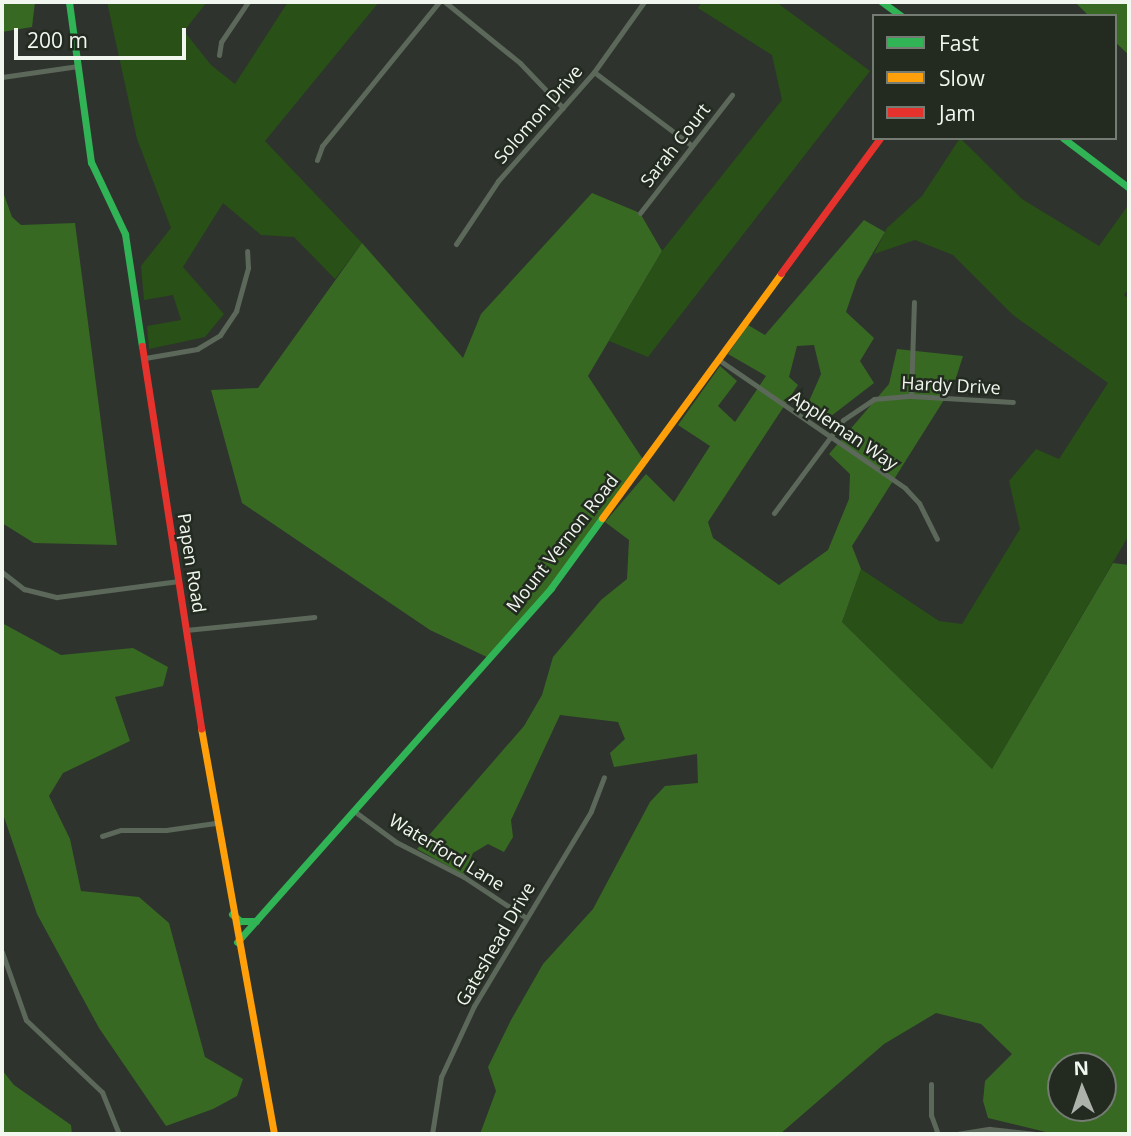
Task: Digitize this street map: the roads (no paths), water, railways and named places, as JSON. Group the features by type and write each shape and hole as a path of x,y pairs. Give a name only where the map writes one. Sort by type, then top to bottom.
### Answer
{"street":[{"name":"Papen Road","path":"69,2 92,162 123,226 216,823 274,1134"},
{"path":"219,55 221,42 248,2"},
{"path":"317,160 322,146 439,2"},
{"path":"445,2 520,63 563,108"},
{"name":"Solomon Drive","path":"456,244 498,181 594,72 644,2"},
{"path":"883,2 898,14"},
{"path":"2,77 78,66"},
{"path":"594,72 691,145"},
{"name":"Sarah Court","path":"640,213 732,95"},
{"name":"Mount Vernon Road","path":"237,942 551,588 879,140"},
{"path":"1066,140 1129,188"},
{"path":"145,358 197,349 220,335 236,311 248,268 247,251"},
{"path":"911,396 914,302"},
{"name":"Appleman Way","path":"719,360 773,400 831,434 914,496 937,539"},
{"name":"Hardy Drive","path":"774,513 831,434 850,413 874,399 911,396 1013,402"},
{"path":"2,572 24,589 57,597 179,581"},
{"path":"186,630 314,617"},
{"name":"Gateshead Drive","path":"432,1134 445,1067 525,916 591,811 604,777"},
{"name":"Waterford Lane","path":"354,811 396,842 464,877 525,916"},
{"path":"102,836 121,830 166,830 216,823"},
{"path":"232,914 240,921 256,920"},
{"path":"2,952 26,1020 102,1092 119,1134"},
{"path":"931,1084 931,1115 938,1134"},
{"path":"957,1134 1009,1129 1036,1134"}]}
